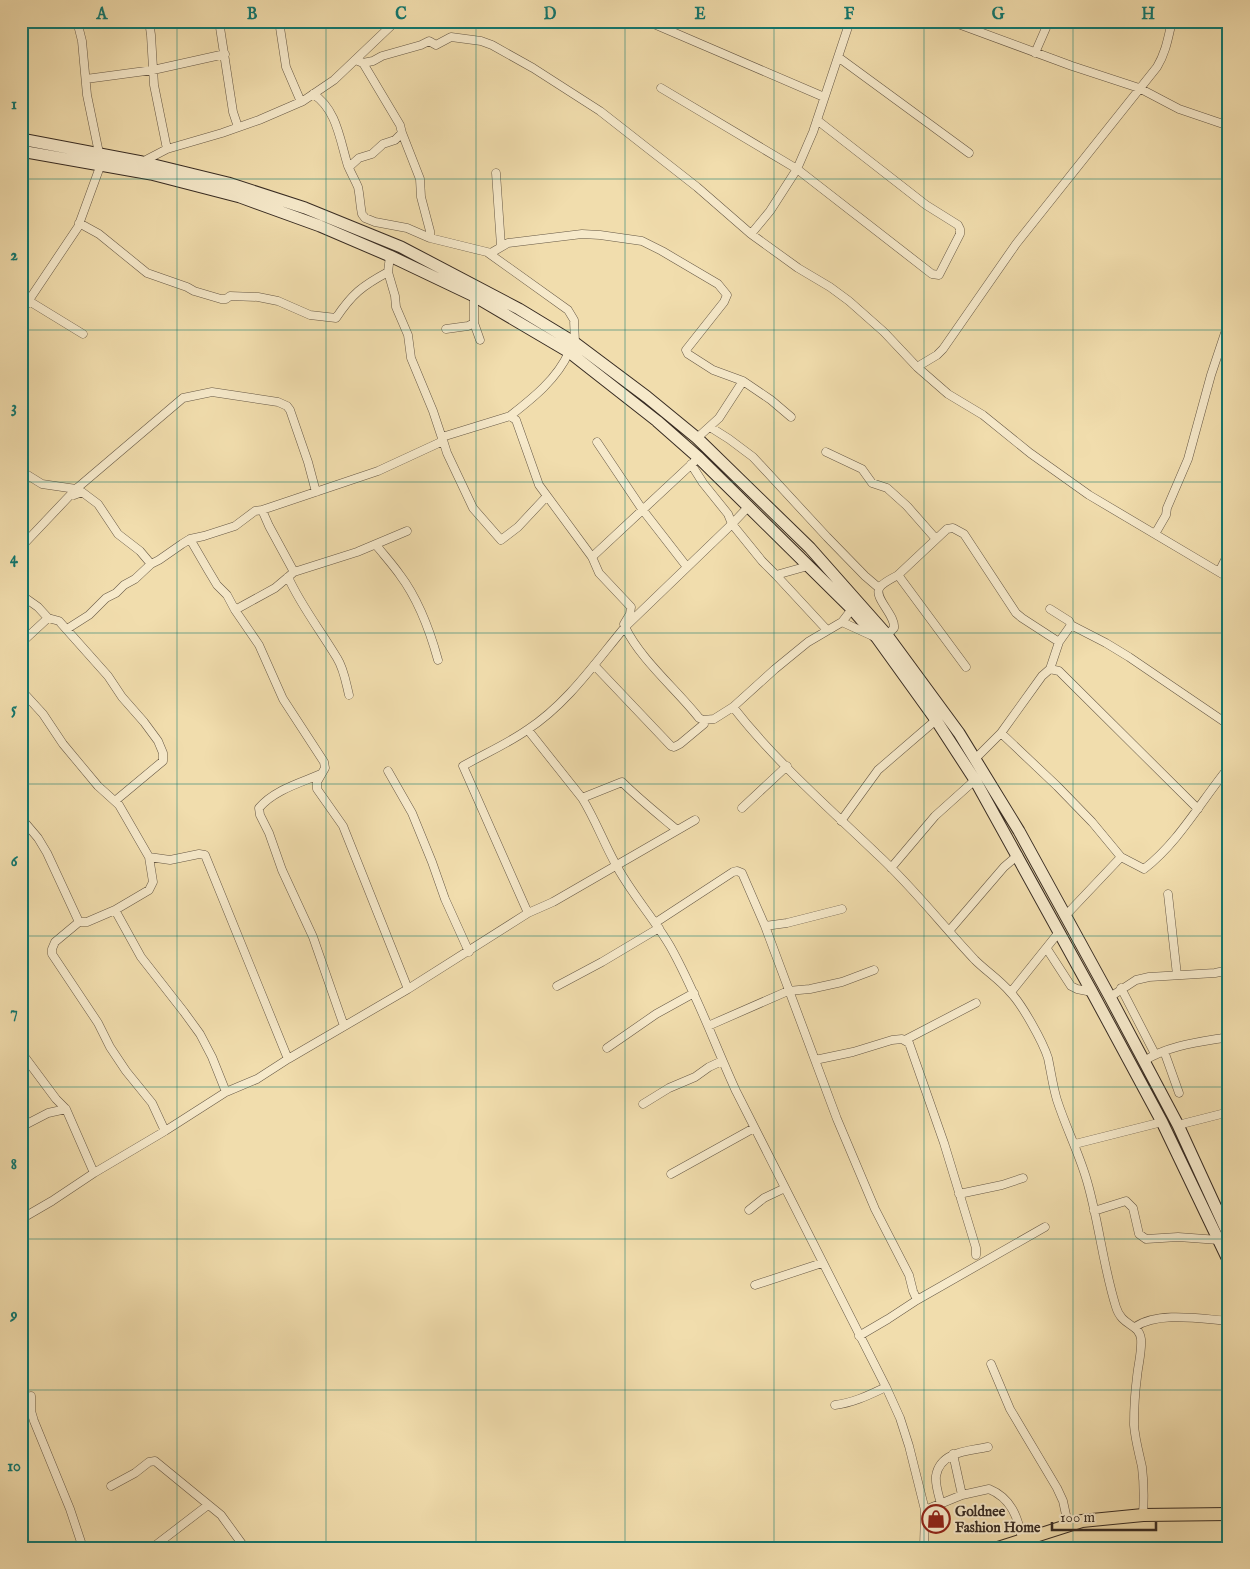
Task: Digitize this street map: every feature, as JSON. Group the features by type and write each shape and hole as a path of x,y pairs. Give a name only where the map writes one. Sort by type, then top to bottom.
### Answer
{"main road":[{"path":"21,139 240,197 320,226 390,256 474,296 572,348 657,421 695,461 749,506 882,637 975,780 1018,855 1224,1238"},
{"path":"21,151 142,162 228,183 288,202 401,247 519,309 572,348 647,397 697,438 810,548 959,733 1019,831 1066,915 1178,1125 1224,1238 1229,1262"},
{"path":"998,1548 1068,1524 1092,1520 1144,1515 1227,1513"}],"street":[{"path":"21,312 79,223 100,159 90,112 82,41 77,21"},
{"path":"149,21 154,85 167,149"},
{"path":"219,21 233,112 238,126"},
{"path":"279,21 286,67 301,102"},
{"path":"142,162 167,149 196,142 259,120 301,102 359,61 396,21"},
{"path":"647,21 824,97"},
{"path":"950,21 1035,53 1139,88 1179,108 1229,126"},
{"path":"1035,53 1049,21"},
{"path":"917,367 937,355 943,349 1016,244 1163,56 1170,35 1172,21"},
{"path":"751,234 770,211 797,169 817,120 848,22"},
{"path":"359,61 373,61 382,56 422,45 428,41 436,45 451,37 481,41 492,45 533,68 600,111 697,187 751,234 798,268 849,301 884,332 917,367 948,394 983,415 1030,453 1089,495 1229,578"},
{"path":"86,78 153,70 225,54"},
{"path":"838,57 969,153"},
{"path":"359,61 400,124 420,179 421,197 430,231 430,238"},
{"path":"662,88 797,169 932,274 939,275 942,273 960,234 958,225 926,205 817,120"},
{"path":"313,94 326,105 342,141 348,167 358,186 362,214 365,218 375,222 407,228 430,238 487,252 568,310 574,320 572,348 562,367 549,382 510,416 442,437"},
{"path":"348,167 359,158 372,154 383,144 395,140 402,133"},
{"path":"496,173 501,246"},
{"path":"79,223 99,234 147,273 154,276 221,299 230,296 250,296 278,301 310,315 336,318 348,300 365,285 388,272"},
{"path":"487,252 494,251 510,243 591,234 642,241 662,251 718,284 727,295 724,302 686,347 686,352 713,370 743,381 771,400 791,417"},
{"path":"390,256 388,272 396,307 408,335 411,358 447,453 473,508 501,540 518,527 547,496"},
{"path":"474,296 474,323 480,340"},
{"path":"29,301 83,334"},
{"path":"1155,534 1166,515 1167,508 1188,459 1211,375 1229,321"},
{"path":"446,329 468,326 474,323"},
{"path":"697,438 719,418 743,381"},
{"path":"21,547 76,489 183,398 212,392 278,402 287,406 308,462 316,492"},
{"path":"510,416 516,420 539,484 592,557 599,573 631,607 630,614 624,624 629,635 653,666 699,718 703,720 714,719 733,707 775,668 808,642 842,622 852,609"},
{"path":"710,427 753,457 850,561 879,588 880,596 894,622 894,628 882,637 842,622"},
{"path":"67,629 89,615 106,598 135,579 151,564 190,539 235,526 255,511 384,468 443,441 442,437"},
{"path":"597,442 642,509 687,567"},
{"path":"826,452 862,469 872,483 887,488 907,506 936,539"},
{"path":"592,557 695,461 703,483 728,514 732,524 762,561 827,630"},
{"path":"21,471 42,484 76,489"},
{"path":"70,497 82,492 98,504 118,534 140,551 151,564"},
{"path":"528,914 463,766 528,730 558,705 582,680 625,627 749,506"},
{"path":"262,510 291,575 322,636 343,670 349,695"},
{"path":"879,588 898,575 947,529 953,528 964,534 1016,613 1059,642"},
{"path":"235,610 275,588 291,575 376,545 406,531"},
{"path":"190,539 208,570 227,595 259,645 283,699 324,762 324,768 317,782 317,789 343,826 408,989"},
{"path":"376,545 400,574 413,598 434,643 438,660"},
{"path":"1219,572 1229,552"},
{"path":"776,575 808,566"},
{"path":"898,575 966,667"},
{"path":"21,595 38,607 48,618 59,621 67,629 75,641 108,676 122,697 158,741 164,759 115,801"},
{"path":"1050,609 1071,625 1129,657 1229,725"},
{"path":"21,643 48,618"},
{"path":"975,759 1000,733 1050,669 1059,642 1071,625"},
{"path":"594,665 671,746 674,747 680,744 704,724 703,720"},
{"path":"1050,669 1062,673 1198,809"},
{"path":"21,690 43,714 63,744 98,786 115,801 128,818 149,857 154,882 152,886 141,896 114,910 87,922 79,922 55,942 52,954 98,1023 110,1047 152,1104 165,1131"},
{"path":"733,707 787,766 891,868 977,962 1011,992 1039,1037 1047,1055 1063,1119 1075,1144 1088,1182 1106,1273 1119,1317 1134,1327 1141,1338 1140,1361 1136,1379 1134,1423 1135,1438 1142,1469 1144,1515"},
{"path":"841,821 878,770 936,720"},
{"path":"528,730 582,798 616,865 657,925 694,993 722,1061 754,1128 886,1386 900,1418 909,1446 925,1510 924,1548"},
{"path":"1000,733 1057,786 1092,822 1121,857 1144,869 1168,846 1229,767"},
{"path":"742,808 787,766"},
{"path":"388,770 412,813 445,899 469,952"},
{"path":"321,774 282,791 263,804 260,808 260,815 269,833 282,870 313,937 344,1026"},
{"path":"891,868 935,816 975,780"},
{"path":"582,798 622,782 676,830"},
{"path":"21,818 38,838 47,853 79,922"},
{"path":"21,1218 52,1201 94,1172 165,1131 226,1092 257,1079 469,952 528,914 553,902 695,820"},
{"path":"149,857 170,860 199,854 205,855 288,1059"},
{"path":"949,931 1004,867 1018,855"},
{"path":"1066,915 1121,857"},
{"path":"557,986 602,962 725,877 737,871 742,873 765,926 826,1092 862,1174 867,1191 909,1275 917,1300"},
{"path":"1168,894 1177,975"},
{"path":"765,926 787,923 842,909"},
{"path":"114,910 141,957 200,1034 212,1057 226,1092"},
{"path":"1011,992 1059,932"},
{"path":"1047,949 1071,986 1092,992"},
{"path":"708,1026 788,991 810,989 842,982 874,970"},
{"path":"1110,997 1121,988 1136,980 1229,970"},
{"path":"1121,988 1155,1054"},
{"path":"607,1048 656,1014 694,993"},
{"path":"815,1060 892,1040 905,1040 976,1003"},
{"path":"1144,1061 1155,1054 1181,1045 1229,1038"},
{"path":"905,1040 909,1043 944,1144 976,1248 976,1255"},
{"path":"1164,1051 1179,1093"},
{"path":"21,1052 56,1099 66,1108 94,1172"},
{"path":"643,1104 669,1088 695,1077 722,1061"},
{"path":"21,1127 48,1113 66,1108"},
{"path":"1178,1125 1229,1112"},
{"path":"1075,1144 1162,1122"},
{"path":"672,1174 754,1128"},
{"path":"959,1194 1002,1185 1023,1178"},
{"path":"749,1210 764,1198 785,1188"},
{"path":"1094,1211 1126,1201 1133,1208 1139,1234 1146,1239 1178,1237 1224,1238"},
{"path":"859,1336 917,1300 1045,1227"},
{"path":"756,1286 822,1263"},
{"path":"1134,1327 1147,1320 1160,1317 1229,1321"},
{"path":"991,1364 1010,1408 1057,1488 1063,1501 1068,1524"},
{"path":"835,1405 848,1403 870,1395 886,1386"},
{"path":"31,1396 31,1410 34,1421 70,1508 83,1548"},
{"path":"941,1504 936,1476 941,1464 953,1454 988,1447"},
{"path":"953,1454 962,1495"},
{"path":"111,1486 135,1473 149,1462 155,1461 221,1515 245,1548"},
{"path":"925,1510 962,1495 989,1489 1006,1500 1017,1516 1022,1539"},
{"path":"152,1548 208,1505"}],"place":[{"name":"Goldnee Fashion Home","path":"936,1519"}]}
